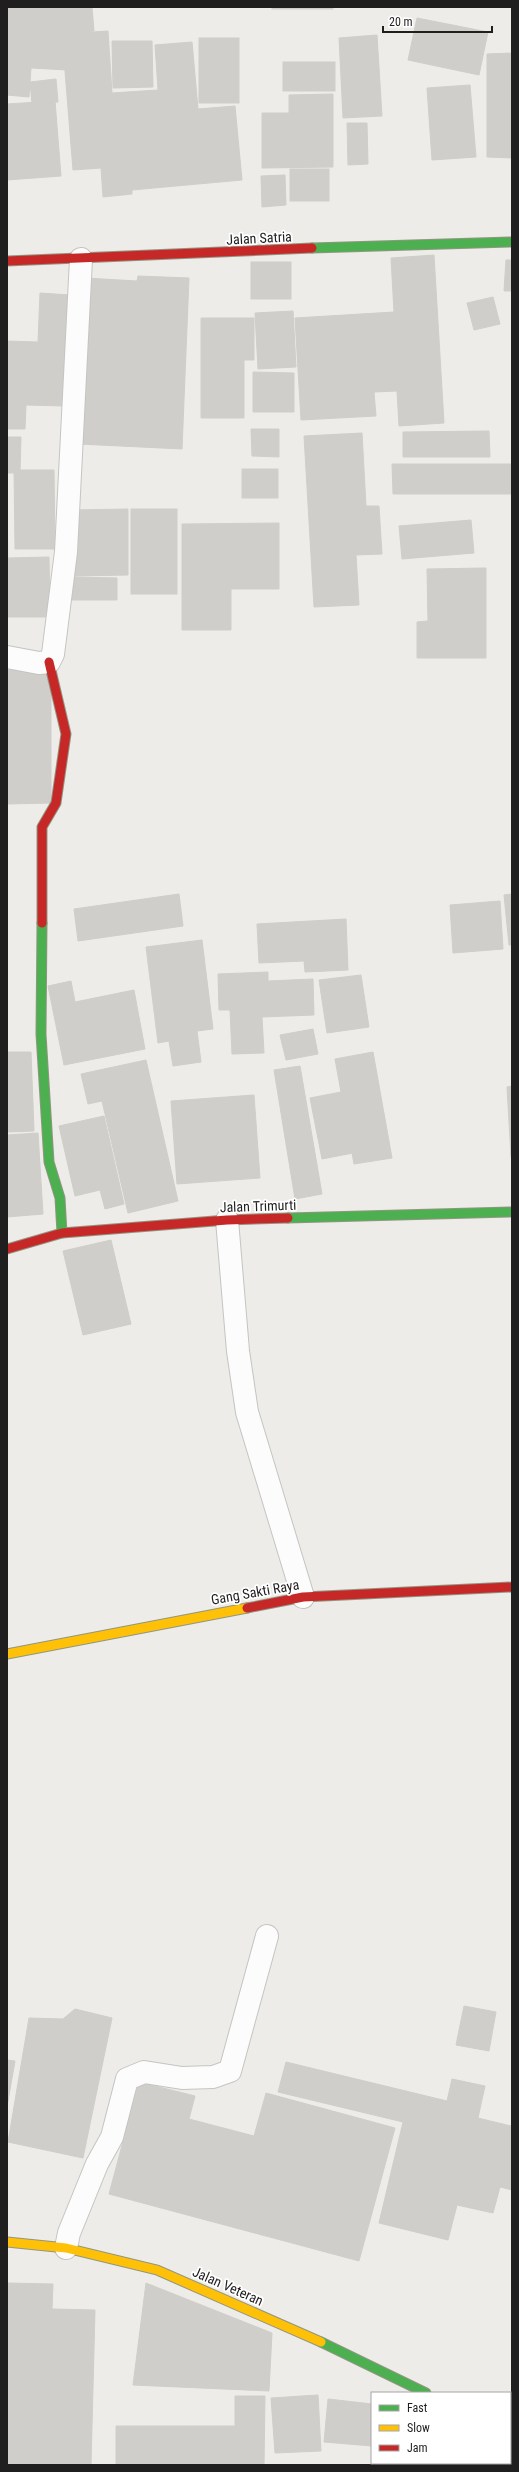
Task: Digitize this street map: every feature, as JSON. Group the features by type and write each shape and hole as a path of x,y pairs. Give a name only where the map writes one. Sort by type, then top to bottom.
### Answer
{"main road":[{"name":"Jalan Satria","path":"7,261 411,244 512,242"},
{"path":"50,662 66,734 56,803 42,827 41,1034 49,1162 60,1198 62,1232"},
{"name":"Jalan Trimurti","path":"7,1249 62,1232 227,1220 512,1212"},
{"name":"Gang Sakti Raya","path":"7,1654 303,1597 512,1587"},
{"name":"Jalan Veteran","path":"7,2242 68,2241 157,2270 291,2328 424,2392"}],"street":[{"path":"7,657 39,663 50,662 53,654 66,552 81,259"},
{"path":"227,1220 238,1351 247,1412 303,1597"},
{"path":"68,2241 97,2164 112,2137 127,2079 144,2072 182,2078 213,2077 230,2071 267,1936"}],"building":[{"path":"7,7 71,7 67,70 31,68 29,97 7,95"},
{"path":"68,7 92,7 94,31 70,33"},
{"path":"272,7 333,7 333,9 272,9"},
{"path":"417,18 488,32 479,75 408,60"},
{"path":"108,31 112,93 158,90 155,45 192,42 198,109 235,106 242,180 132,190 132,194 103,197 101,168 73,170 62,34"},
{"path":"377,35 382,116 343,118 339,38"},
{"path":"199,38 239,38 239,103 199,103"},
{"path":"112,41 152,41 153,87 113,88"},
{"path":"512,53 512,158 487,157 487,54"},
{"path":"283,62 335,62 335,91 283,91"},
{"path":"56,79 58,102 32,104 30,82"},
{"path":"470,85 476,157 432,160 427,88"},
{"path":"333,94 333,167 262,168 262,113 289,113 289,95"},
{"path":"55,101 61,176 7,180 7,104"},
{"path":"347,123 367,123 368,164 348,165"},
{"path":"290,169 329,169 329,201 290,201"},
{"path":"285,175 286,205 262,207 261,176"},
{"path":"434,255 444,423 399,426 397,391 374,392 376,416 301,420 295,318 394,312 391,258"},
{"path":"506,260 512,260 512,291 504,291"},
{"path":"251,262 291,262 291,299 251,299"},
{"path":"138,276 189,278 182,449 79,444 86,278 137,281"},
{"path":"40,293 70,295 65,406 26,405 25,429 7,429 7,341 38,342"},
{"path":"493,297 500,324 474,330 467,303"},
{"path":"293,311 296,367 258,369 255,313"},
{"path":"201,318 254,318 254,360 244,360 244,418 201,418"},
{"path":"253,372 294,373 294,412 253,412"},
{"path":"251,429 279,429 279,457 252,456"},
{"path":"489,431 490,457 403,457 403,432"},
{"path":"362,433 366,506 379,506 382,554 356,555 359,605 314,607 304,436"},
{"path":"7,437 21,437 20,473 7,473"},
{"path":"392,464 512,464 512,494 393,494"},
{"path":"242,469 278,469 278,498 242,498"},
{"path":"14,470 54,470 55,549 15,549"},
{"path":"7,474 8,585 7,585"},
{"path":"128,509 128,575 75,576 74,510"},
{"path":"131,509 177,509 177,594 131,594"},
{"path":"471,520 474,553 402,559 399,526"},
{"path":"279,523 279,589 231,589 231,630 182,630 182,524"},
{"path":"49,557 50,617 7,617 7,558"},
{"path":"486,568 486,658 417,658 417,622 428,621 427,569"},
{"path":"72,577 117,578 117,600 72,600"},
{"path":"7,670 51,670 51,803 7,804"},
{"path":"179,894 183,926 78,941 74,909"},
{"path":"512,894 512,945 509,945 504,895"},
{"path":"500,901 503,949 453,953 450,905"},
{"path":"346,919 348,970 305,972 304,961 259,963 257,924"},
{"path":"202,940 213,1029 197,1031 201,1062 173,1066 169,1041 158,1043 146,947"},
{"path":"268,972 268,981 313,979 314,1015 262,1017 264,1053 232,1054 230,1010 219,1010 218,974"},
{"path":"361,975 369,1027 327,1033 319,980"},
{"path":"71,981 75,1002 134,990 145,1049 64,1065 48,986"},
{"path":"313,1029 318,1054 286,1060 280,1035"},
{"path":"7,1052 31,1052 34,1131 7,1132"},
{"path":"373,1052 392,1158 354,1164 335,1059"},
{"path":"146,1060 178,1201 128,1213 102,1101 88,1104 81,1074"},
{"path":"300,1066 322,1194 295,1199 274,1070"},
{"path":"512,1086 512,1157 511,1157 507,1087"},
{"path":"341,1092 353,1153 322,1159 310,1098"},
{"path":"254,1095 260,1178 177,1184 171,1101"},
{"path":"104,1116 124,1204 105,1209 100,1190 75,1196 59,1126"},
{"path":"38,1133 43,1214 7,1217 7,1135"},
{"path":"111,1240 131,1324 83,1335 63,1251"},
{"path":"464,2006 496,2012 489,2051 456,2045"},
{"path":"75,2009 112,2018 83,2158 8,2142 29,2018 63,2019"},
{"path":"7,2060 15,2061 7,2107"},
{"path":"286,2062 447,2101 452,2079 485,2086 478,2118 511,2126 512,2123 512,2190 500,2187 493,2213 457,2205 448,2240 379,2223 403,2122 278,2092"},
{"path":"139,2082 195,2096 189,2119 254,2136 266,2093 395,2128 359,2261 109,2194"},
{"path":"7,2283 53,2284 52,2309 95,2310 91,2465 7,2465"},
{"path":"146,2283 272,2333 269,2391 133,2385"},
{"path":"318,2395 321,2451 275,2453 271,2398"},
{"path":"235,2396 265,2396 264,2465 116,2465 116,2426 235,2426"},
{"path":"328,2399 371,2404 371,2446 324,2442"},
{"path":"392,2464 447,2464 447,2465"}],"traffic: fast":[{"path":"312,248 512,242"},
{"path":"42,923 41,1034 49,1162 60,1198 62,1233"},
{"path":"288,1218 512,1212"},
{"path":"321,2342 424,2392"}],"traffic: slow":[{"path":"7,1654 247,1608"},
{"path":"7,2242 66,2248 157,2270 321,2342"}],"traffic: jam":[{"path":"7,261 312,248"},
{"path":"42,923 42,827 56,803 66,734 49,662"},
{"path":"7,1249 62,1233 227,1220 288,1218"},
{"path":"247,1608 303,1597 512,1587"}]}
